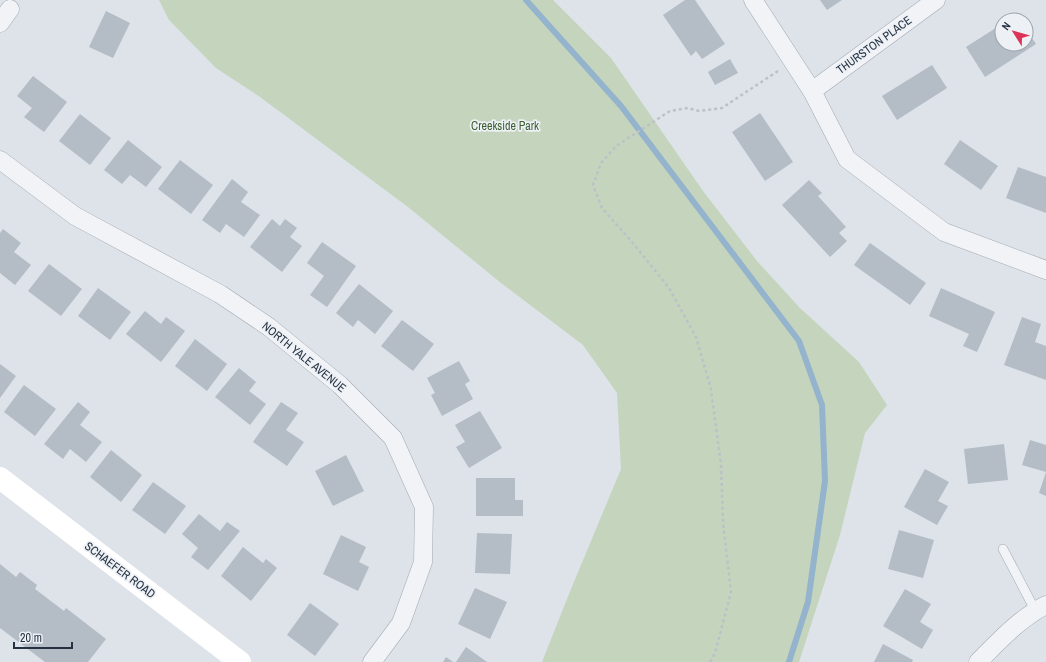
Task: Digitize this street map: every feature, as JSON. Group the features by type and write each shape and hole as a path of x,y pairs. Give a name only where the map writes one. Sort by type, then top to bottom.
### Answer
{"street":[{"path":"753,0 812,91 847,159 944,232 1046,270"},
{"name":"THURSTON PLACE","path":"812,91 936,0"},
{"name":"NORTH YALE AVENUE","path":"0,160 75,216 220,294 270,327 340,385 392,438 424,507 423,562 401,624 372,662"},
{"name":"SCHAEFER ROAD","path":"0,478 240,662"},
{"path":"978,662 1002,638 1041,608"}],"lane":[{"path":"1003,549 1041,608"}],"path":[{"path":"710,662 715,653 731,592 723,522 721,465 711,389 696,337 669,288 602,208 593,185 601,164 616,146 670,111 688,108 699,111 722,108 793,61"}],"green space":[{"name":"Creekside Park","path":"159,0 553,0 611,58 703,191 757,261 800,308 859,362 887,405 865,433 840,535 799,662 542,662 621,469 617,393 583,345 501,283 408,207 260,97 216,68 169,20"}],"building":[{"path":"685,0 695,0 725,44 702,59 696,51 691,56 663,15"},
{"path":"820,0 842,0 827,10"},
{"path":"106,11 130,23 113,58 89,47"},
{"path":"994,29 994,52 1024,52 985,77 966,47"},
{"path":"730,59 738,73 715,85 708,72"},
{"path":"932,65 947,88 897,120 882,96"},
{"path":"33,76 67,102 44,132 24,117 32,108 17,96"},
{"path":"760,113 793,162 765,181 732,132"},
{"path":"80,114 111,138 90,165 59,141"},
{"path":"128,140 162,167 146,187 130,175 122,184 104,170"},
{"path":"960,140 998,166 981,190 944,164"},
{"path":"180,160 213,185 191,214 158,189"},
{"path":"1018,167 1046,177 1046,213 1006,198"},
{"path":"232,179 248,192 241,202 260,215 244,237 226,224 220,233 202,220"},
{"path":"809,180 822,193 818,196 846,227 839,233 847,241 830,257 782,205"},
{"path":"272,219 280,226 285,219 297,228 290,237 302,246 282,272 250,247"},
{"path":"3,229 21,243 14,252 31,265 15,285 0,273 0,233"},
{"path":"322,242 356,266 327,307 310,295 324,276 307,263"},
{"path":"870,243 926,283 910,305 854,265"},
{"path":"49,264 82,289 61,316 28,291"},
{"path":"359,284 393,311 375,334 358,320 353,327 336,313"},
{"path":"98,288 131,312 110,340 78,316"},
{"path":"941,288 995,312 977,352 963,346 969,334 929,316"},
{"path":"145,311 161,324 166,317 185,331 161,362 126,334"},
{"path":"1022,317 1041,324 1035,342 1046,346 1046,380 1004,365"},
{"path":"402,320 434,344 413,371 381,346"},
{"path":"195,339 227,364 207,391 175,366"},
{"path":"459,361 470,381 465,384 473,399 442,416 431,395 435,393 427,378"},
{"path":"0,364 16,376 0,398"},
{"path":"239,368 256,382 249,391 266,404 250,425 215,397"},
{"path":"24,385 56,409 35,436 4,412"},
{"path":"78,402 90,412 80,425 102,442 86,462 70,449 63,459 44,444"},
{"path":"281,402 298,413 286,430 304,442 287,466 253,442"},
{"path":"480,411 502,448 469,468 456,447 465,442 455,425"},
{"path":"1030,440 1046,445 1046,472 1022,465"},
{"path":"1004,444 1008,480 968,484 964,449"},
{"path":"111,450 142,475 121,502 90,477"},
{"path":"346,455 364,491 333,506 315,471"},
{"path":"925,469 949,482 938,501 948,506 937,525 904,507"},
{"path":"1046,472 1046,496 1039,493"},
{"path":"476,478 515,478 515,500 523,500 523,516 476,516"},
{"path":"153,482 186,506 165,534 132,510"},
{"path":"199,514 220,531 227,522 240,531 208,570 191,557 198,548 182,534"},
{"path":"899,530 934,540 923,578 888,569"},
{"path":"477,533 512,534 510,574 475,573"},
{"path":"341,535 366,547 359,562 369,567 358,591 323,574"},
{"path":"243,547 263,563 266,559 277,568 251,601 221,576"},
{"path":"0,564 16,577 20,572 37,585 35,589 64,611 66,608 106,639 88,662 45,662 0,628"},
{"path":"475,588 507,602 490,639 458,624"},
{"path":"905,589 931,604 920,622 933,630 922,649 883,626"},
{"path":"310,603 339,624 315,656 287,635"},
{"path":"883,644 913,660 912,662 874,662"},
{"path":"466,647 487,662 456,662"},
{"path":"446,657 453,662 443,662"}],"waterway":[{"path":"526,0 621,106 799,341 822,405 825,481 808,602 789,662"}]}
